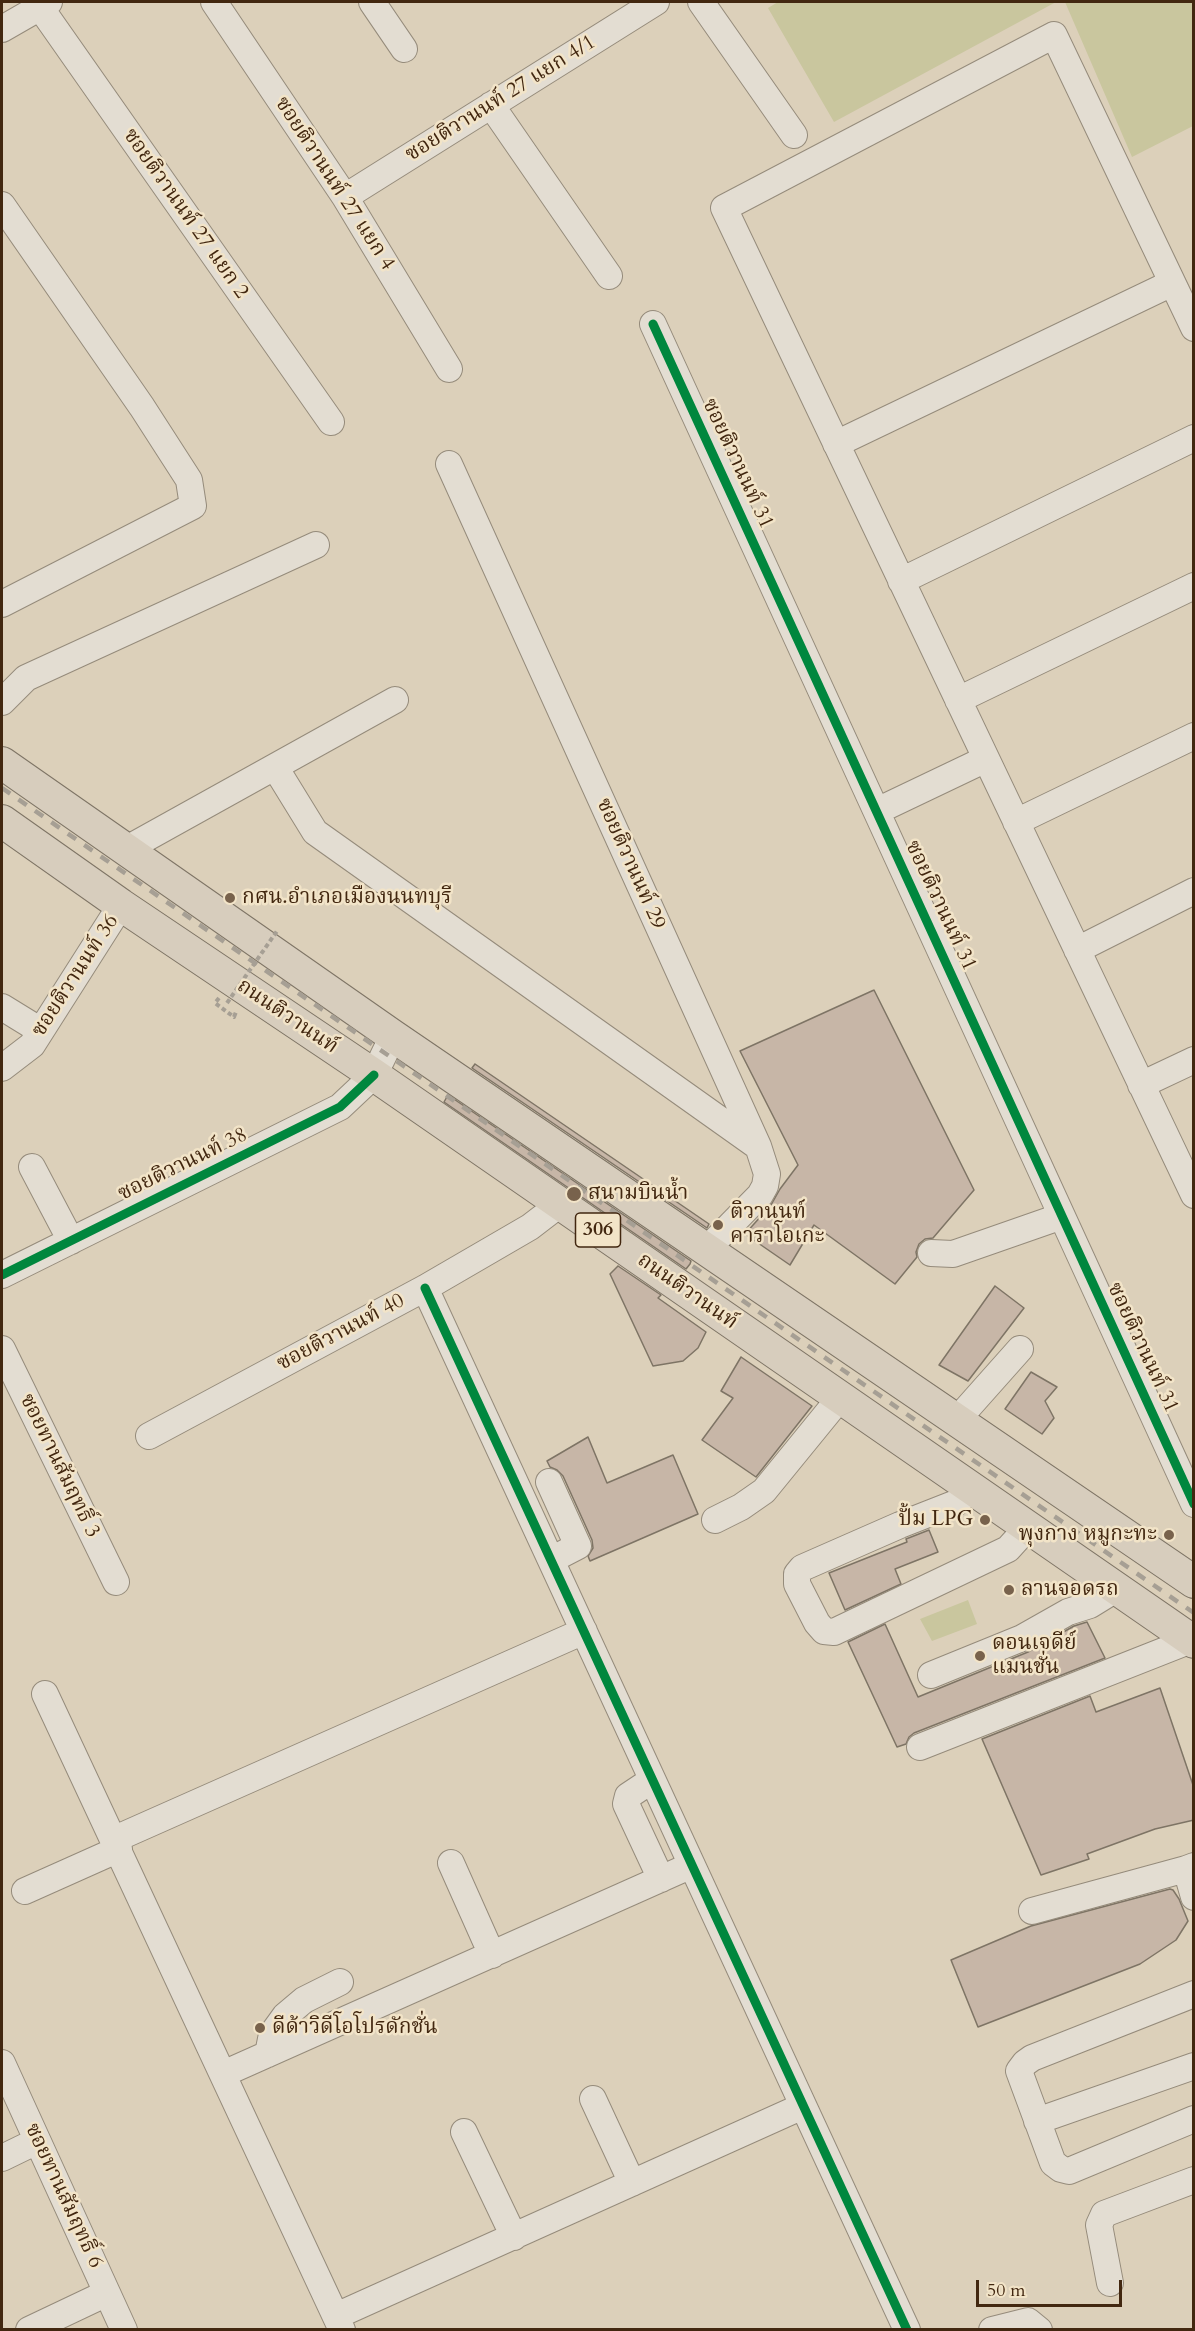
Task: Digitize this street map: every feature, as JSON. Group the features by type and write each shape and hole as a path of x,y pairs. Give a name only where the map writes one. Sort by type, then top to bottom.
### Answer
{"main road":[{"name":"ถนนติวานนท์","path":"2,763 393,1036 1194,1582"},
{"name":"ถนนติวานนท์","path":"2,821 121,906 374,1076 1192,1641"}],"street":[{"name":"ซอยติวานนท์ 27 แยก 4","path":"214,2 345,197 449,369"},
{"path":"372,2 404,49"},
{"name":"ซอยติวานนท์ 27 แยก 4/1","path":"345,197 656,2"},
{"path":"700,2 794,135"},
{"path":"2,29 44,4"},
{"name":"ซอยติวานนท์ 27 แยก 2","path":"44,4 331,422"},
{"path":"1194,327 1054,35 724,208 1194,1195"},
{"path":"491,105 609,276"},
{"path":"2,205 142,407 189,480 193,506 2,604"},
{"path":"836,444 1172,283"},
{"name":"ซอยติวานนท์ 31","path":"653,324 1194,1504"},
{"path":"901,581 1194,438"},
{"name":"ซอยติวานนท์ 29","path":"449,464 758,1146 767,1174 765,1186 760,1195 706,1250"},
{"path":"2,702 26,678 316,545"},
{"path":"958,700 1194,586"},
{"path":"125,850 395,700"},
{"path":"1016,822 1194,736"},
{"path":"877,811 986,759"},
{"path":"275,767 315,832 758,1146"},
{"path":"1077,950 1194,891"},
{"name":"ซอยติวานนท์ 36","path":"2,1068 32,1045 121,906"},
{"path":"2,1007 41,1031"},
{"path":"374,1076 393,1036"},
{"path":"1141,1085 1194,1060"},
{"name":"ซอยติวานนท์ 38","path":"2,1275 340,1107 374,1076"},
{"path":"32,1167 71,1241"},
{"name":"ซอยติวานนท์ 40","path":"149,1436 425,1288 530,1227 560,1204"},
{"path":"931,1253 953,1254 1062,1215"},
{"path":"425,1288 907,2330"},
{"name":"ซอยทานสัมฤทธิ์ 3","path":"2,1349 116,1582"},
{"path":"957,1421 1020,1349"},
{"path":"716,1520 741,1507 764,1491 839,1399"},
{"path":"549,1482 578,1546 550,1560"},
{"path":"971,1490 956,1503 801,1568 797,1574 797,1584 817,1623 824,1631 834,1632 1008,1549 1027,1528"},
{"path":"931,1675 1022,1638 1068,1612 1090,1605 1116,1589"},
{"path":"25,1891 117,1844 584,1631"},
{"path":"920,1747 1192,1641"},
{"path":"45,1694 339,2323 514,2236 803,2106"},
{"path":"652,1780 628,1796 626,1804 661,1879"},
{"path":"451,1863 492,1955"},
{"path":"223,2074 692,1865"},
{"path":"1032,1911 1190,1867 1194,1897"},
{"path":"268,2054 272,2034 285,2016 304,2000 340,1982"},
{"path":"1194,1994 1032,2058 1019,2072 1053,2163 1061,2169 1069,2171 1194,2119"},
{"name":"ซอยทานสัมฤทธิ์ 6","path":"2,2063 124,2330"},
{"path":"1037,2121 1194,2066"},
{"path":"593,2099 632,2183"},
{"path":"465,2132 514,2236"},
{"path":"2,2158 37,2141"},
{"path":"1110,2283 1099,2225 1104,2214 1194,2180"},
{"path":"29,2330 107,2293"},
{"path":"992,2330 1029,2321 1039,2330"}],"path":[{"path":"227,1003 277,931"}],"shaded area":[{"path":"778,2 1056,2 834,122 768,8"},
{"path":"1065,2 1193,2 1193,126 1132,157"},
{"path":"968,1600 977,1624 932,1641 920,1619"}],"building":[{"path":"874,990 974,1190 933,1238 925,1239 919,1244 917,1257 895,1284 814,1225 790,1265 745,1234 771,1205 798,1165 740,1051"},
{"path":"475,1064 709,1224 707,1228 472,1068"},
{"path":"448,1095 691,1261 690,1264 686,1269 444,1102"},
{"path":"618,1266 661,1295 658,1298 706,1332 698,1348 683,1361 653,1366 610,1274"},
{"path":"995,1286 1024,1308 968,1381 939,1365"},
{"path":"741,1357 812,1406 756,1477 702,1440 733,1398 721,1391"},
{"path":"1031,1372 1057,1387 1045,1401 1054,1418 1042,1434 1005,1409"},
{"path":"588,1437 607,1483 673,1455 698,1514 590,1561 588,1556 593,1548 592,1540 563,1476 550,1467 547,1461"},
{"path":"929,1530 938,1552 895,1569 901,1584 845,1610 829,1573 907,1542 906,1539"},
{"name":"ดอนเจดีย์ แมนชั่น","path":"1087,1622 1105,1658 914,1733 906,1744 897,1747 848,1642 885,1624 918,1697 1028,1652 1074,1626"},
{"path":"1160,1688 1194,1788 1194,1820 1155,1829 1087,1854 1089,1859 1041,1875 982,1739 1090,1696 1096,1712"},
{"path":"1170,1889 1179,1899 1188,1921 1176,1940 1140,1964 978,2027 951,1960 1031,1926"}],"railway":[{"path":"2,788 1194,1613"}],"cycle path":[{"path":"653,324 1194,1504"},
{"path":"2,1275 340,1107 374,1075"},
{"path":"425,1288 907,2330"}],"place":[{"name":"กศน.อำเภอเมืองนนทบุรี","path":"230,898"},
{"name":"สนามบินน้ำ","path":"574,1194"},
{"name":"ติวานนท์ คาราโอเกะ","path":"718,1225"},
{"name":"ปั้ม LPG","path":"985,1520"},
{"name":"พุงกาง หมูกะทะ","path":"1169,1535"},
{"name":"ลานจอดรถ","path":"1009,1590"},
{"name":"ดอนเจดีย์ แมนชั่น","path":"980,1656"},
{"name":"ดีด้าวิดีโอโปรดักชั่น","path":"260,2028"}]}
